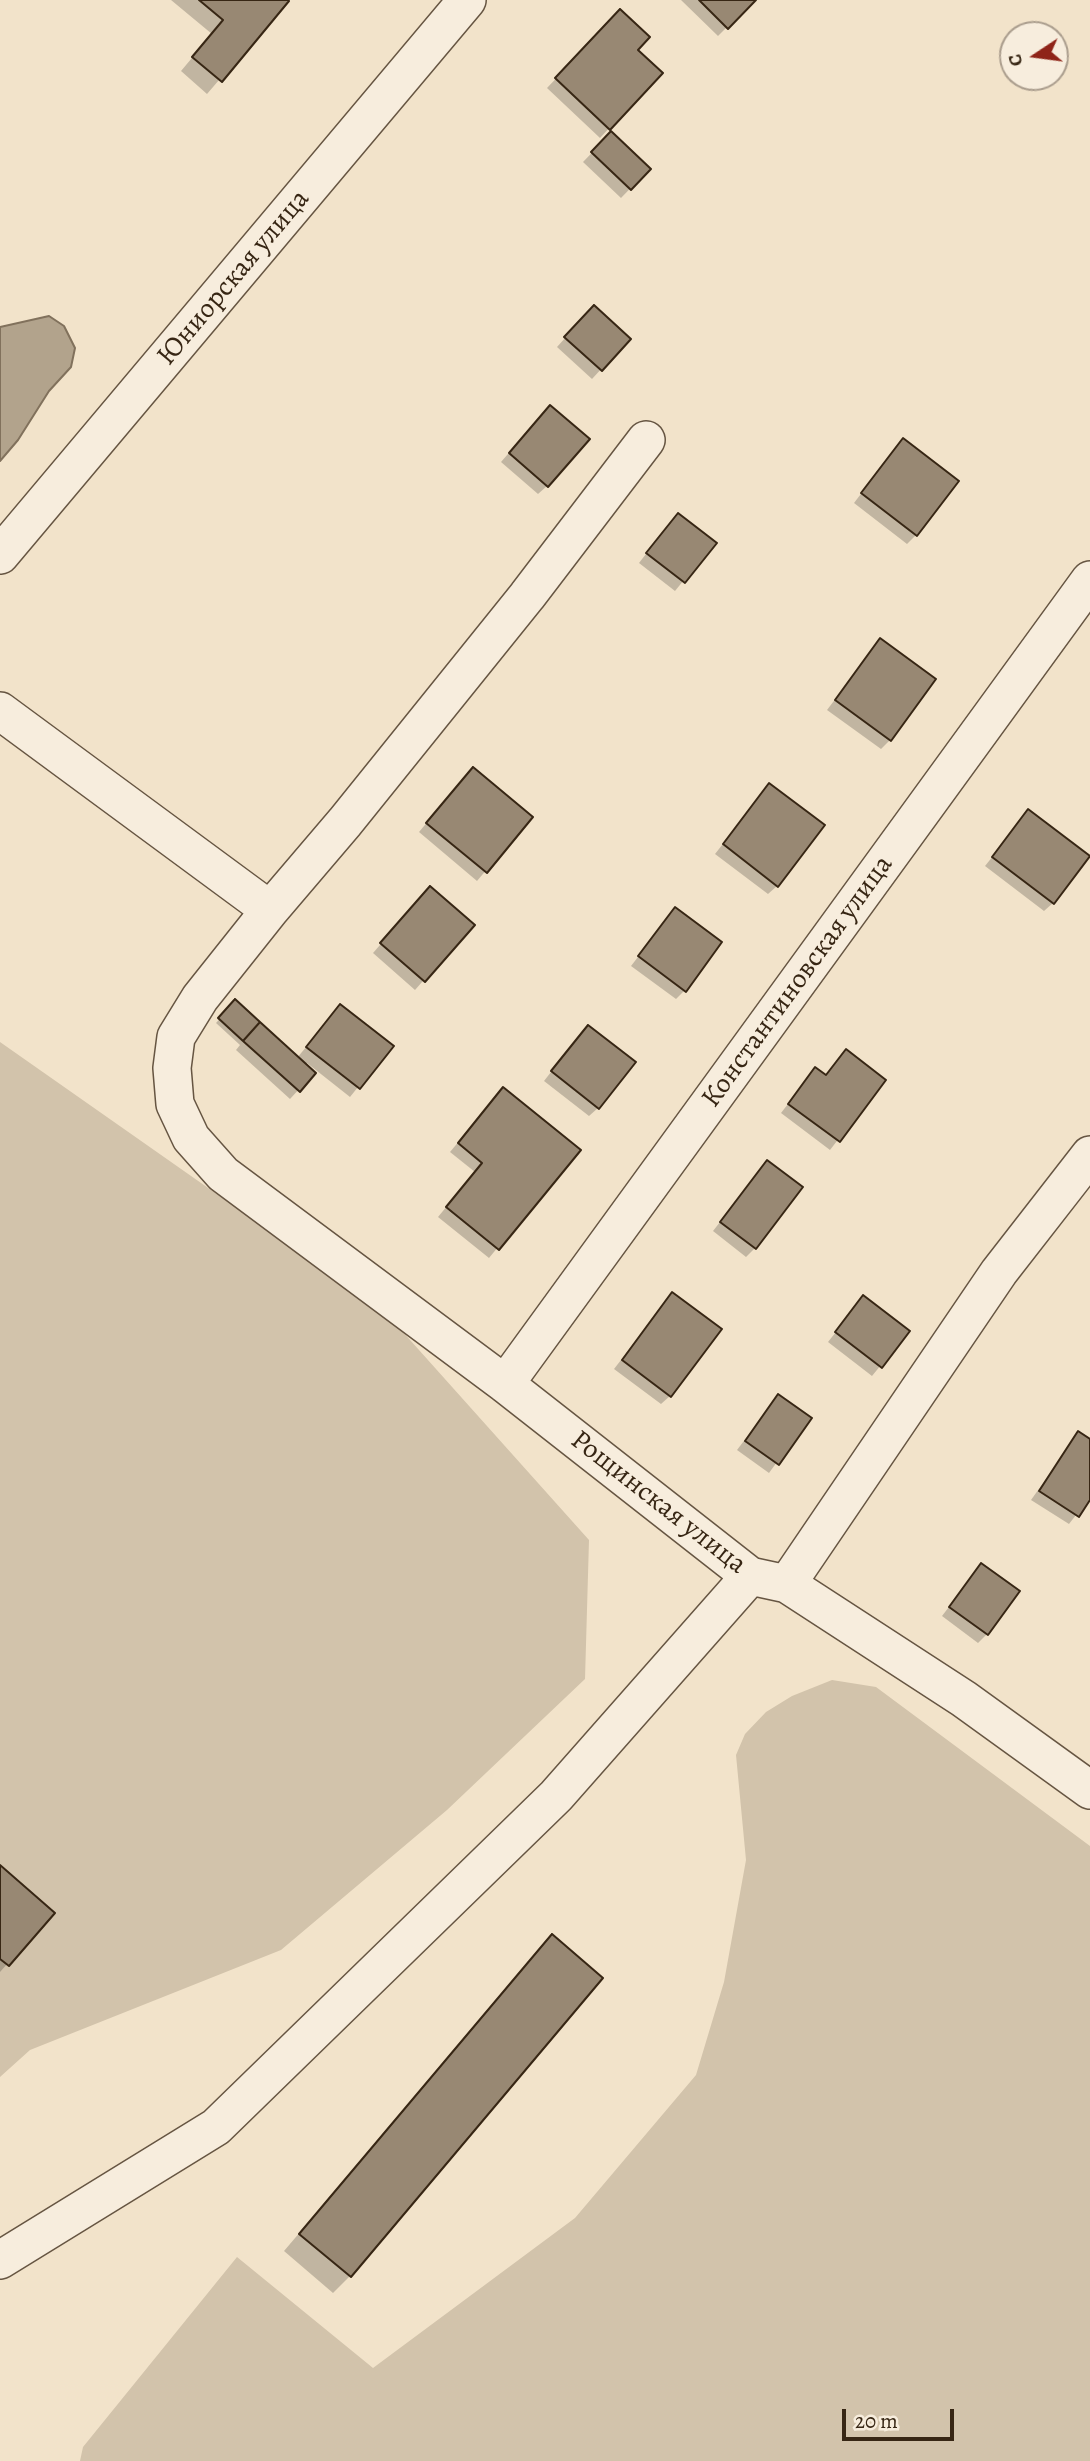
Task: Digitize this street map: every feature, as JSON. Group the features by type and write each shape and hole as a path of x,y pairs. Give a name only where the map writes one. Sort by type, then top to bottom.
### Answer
{"street":[{"name":"Юниорская улица","path":"0,555 467,0"},
{"name":"Рощинская улица","path":"646,440 519,606 200,998 176,1037 172,1068 175,1104 191,1138 223,1174 505,1384 750,1576 787,1584 964,1699 1090,1790"},
{"name":"Константиновская улица","path":"505,1384 1090,580"},
{"path":"0,710 270,910"},
{"path":"787,1584 999,1272 1090,1155"},
{"path":"0,2260 216,2127 556,1796 750,1576"}],"shaded area":[{"path":"49,316 64,326 75,348 71,367 49,391 18,440 0,461 0,327"},
{"path":"0,1042 385,1312 589,1540 585,1679 447,1810 281,1950 30,2050 0,2077"},
{"path":"832,1680 876,1687 1090,1846 1090,2461 80,2461 83,2447 237,2257 373,2368 575,2218 696,2075 724,1982 746,1860 736,1755 745,1734 766,1712 792,1696"}],"building":[{"path":"199,0 289,1 222,82 192,57 223,20"},
{"path":"699,0 756,0 728,29"},
{"path":"620,9 650,37 638,50 663,73 610,130 555,78"},
{"path":"611,131 651,169 631,190 591,152"},
{"path":"594,305 631,339 602,371 564,337"},
{"path":"550,405 590,439 548,487 509,453"},
{"path":"903,438 959,481 917,536 861,493"},
{"path":"678,513 717,543 685,583 646,553"},
{"path":"880,638 936,679 891,741 835,700"},
{"path":"473,767 533,817 487,873 426,823"},
{"path":"769,783 825,825 778,887 723,844"},
{"path":"1028,809 1090,856 1054,904 992,857"},
{"path":"430,886 475,925 425,982 380,943"},
{"path":"675,907 722,942 686,992 638,956"},
{"path":"235,999 260,1022 243,1041 218,1018"},
{"path":"340,1004 394,1046 360,1089 306,1047"},
{"path":"260,1022 316,1073 300,1092 243,1041"},
{"path":"588,1025 636,1062 599,1109 551,1071"},
{"path":"846,1049 886,1080 840,1142 788,1104 815,1067 826,1075"},
{"path":"503,1087 581,1150 499,1250 446,1207 482,1163 458,1143"},
{"path":"767,1160 803,1187 756,1249 720,1222"},
{"path":"672,1292 722,1329 671,1397 622,1360"},
{"path":"863,1295 910,1331 882,1368 835,1332"},
{"path":"778,1394 812,1418 779,1465 745,1441"},
{"path":"1078,1431 1090,1439 1090,1500 1079,1517 1039,1491"},
{"path":"981,1563 1020,1591 988,1635 949,1607"},
{"path":"0,1865 55,1913 9,1966 0,1959"},
{"path":"552,1934 603,1978 351,2277 299,2234"}]}
